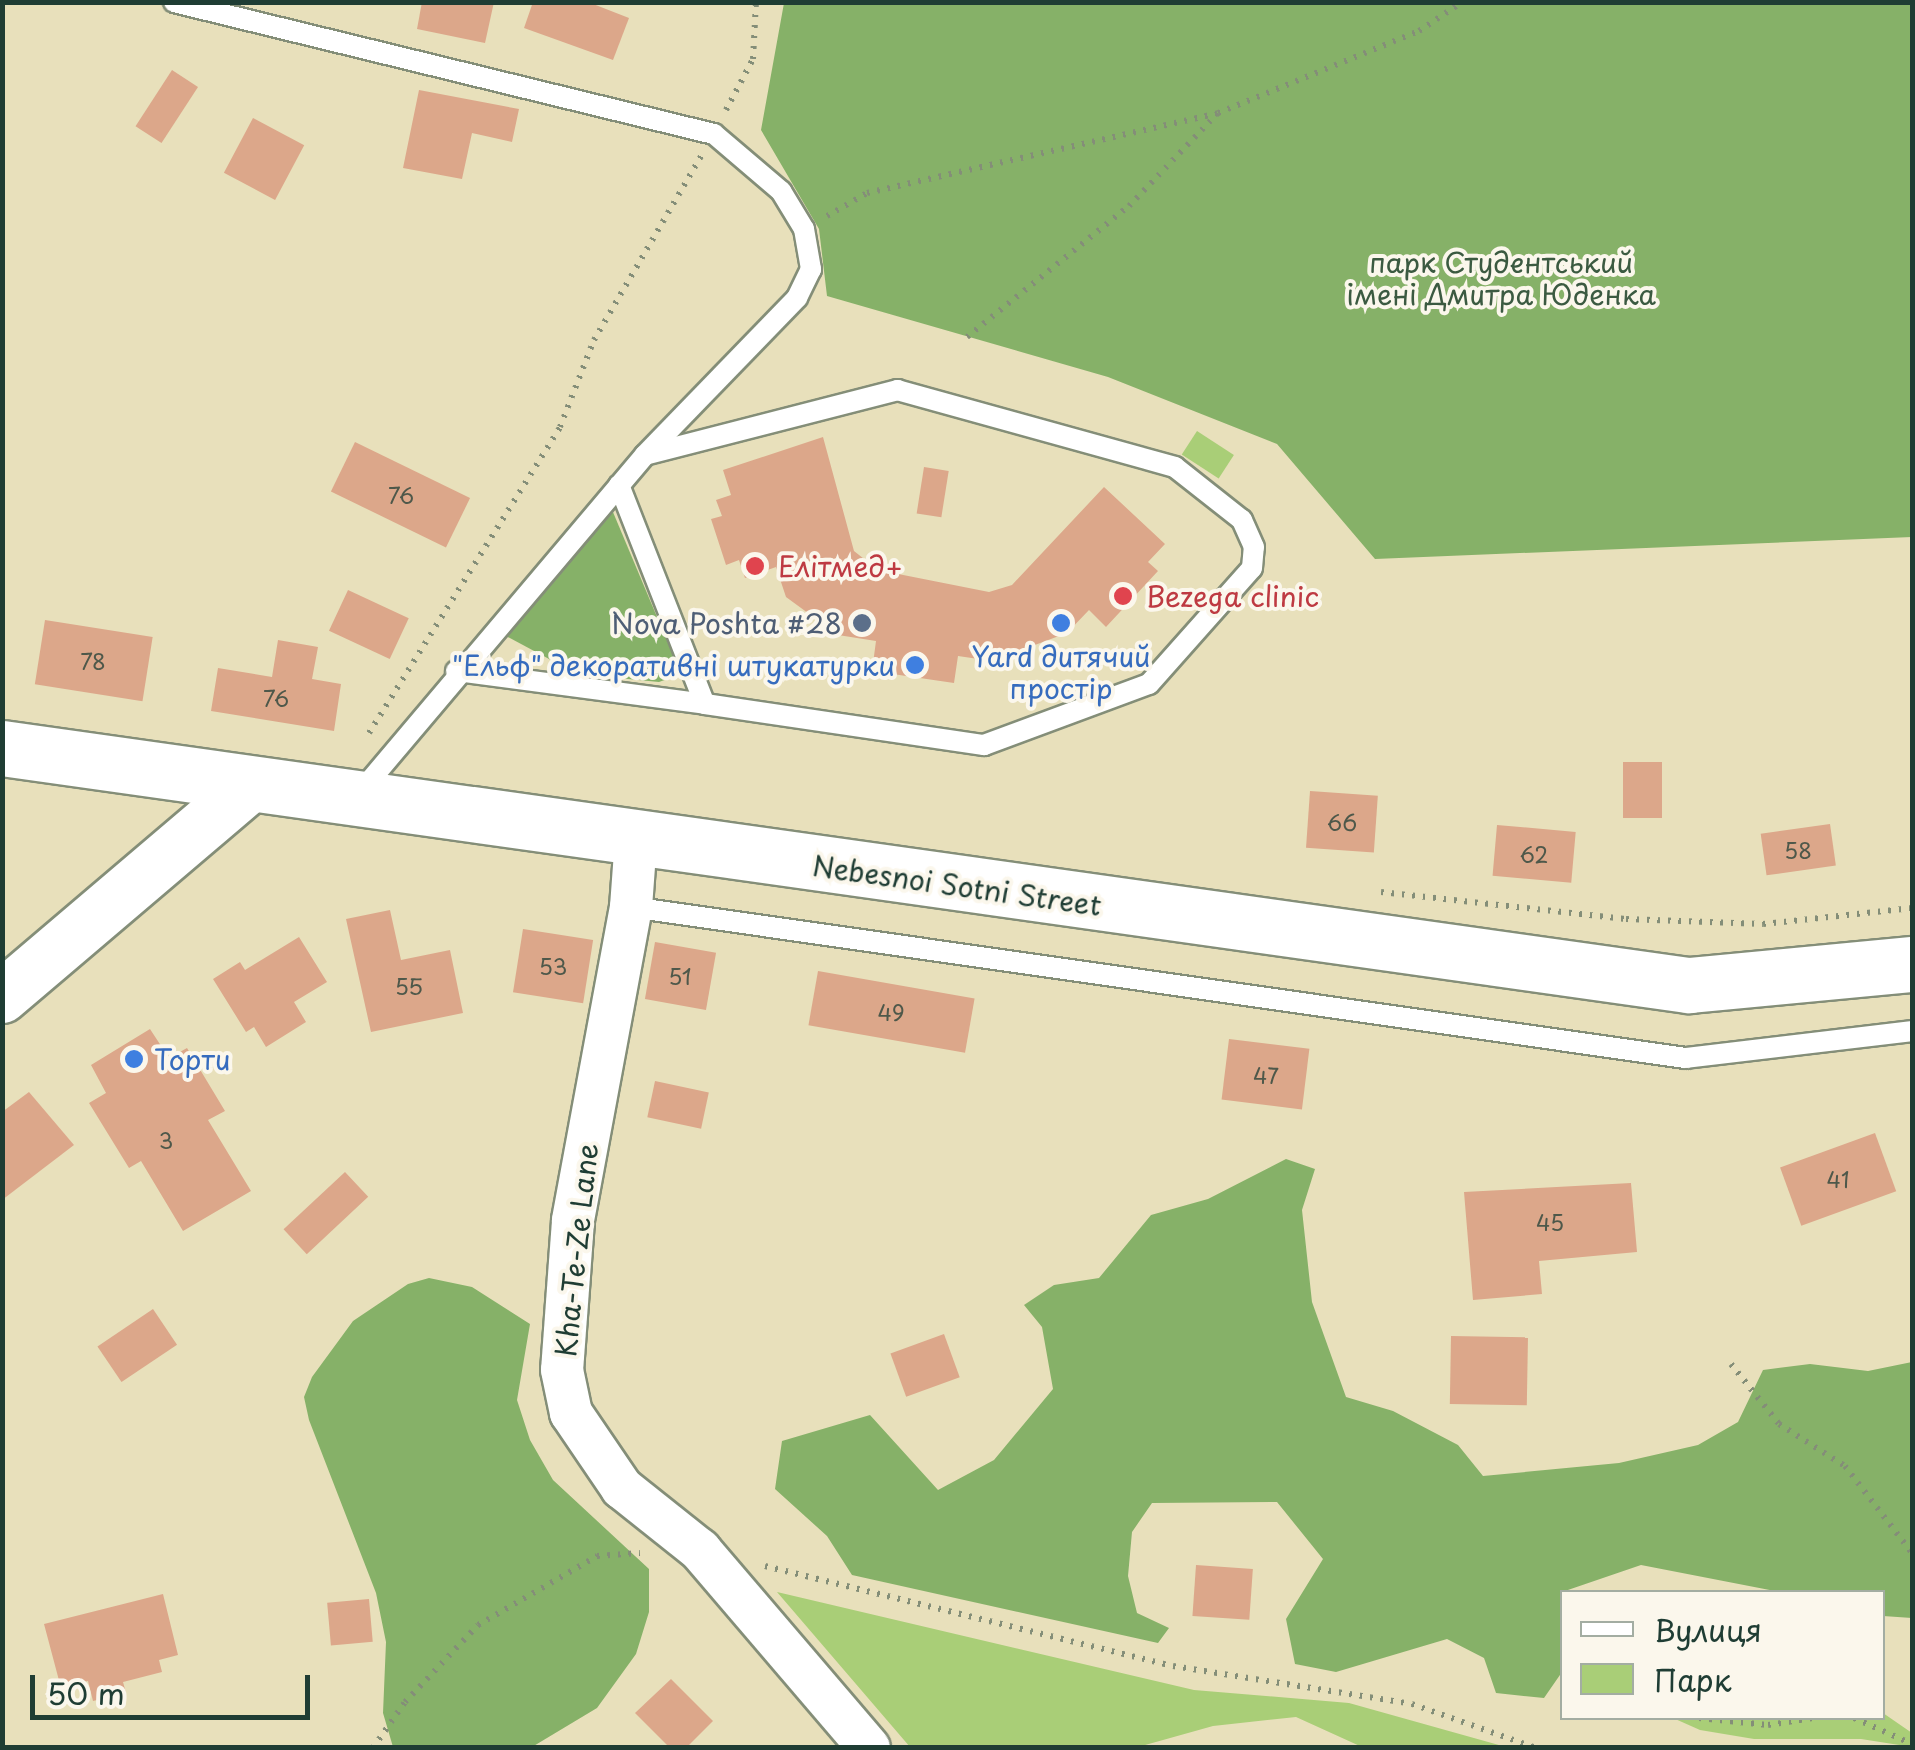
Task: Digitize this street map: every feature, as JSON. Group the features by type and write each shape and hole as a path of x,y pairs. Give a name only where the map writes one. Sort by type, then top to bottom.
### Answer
{"main road":[{"name":"Nebesnoi Sotni Street","path":"2,748 250,786 367,780 636,839 1689,984 1912,964"}],"street":[{"path":"2,997 250,786"},
{"name":"Kha-Te-Ze Lane","path":"636,839 631,907 574,1221 562,1370 586,1442 622,1488 700,1550 869,1748"}],"lane":[{"path":"174,2 714,134 782,191 804,229 812,269 797,298 645,455 456,671 367,780"},
{"path":"456,671 984,745 1150,684 1252,568 1254,547 1242,520 1175,467 898,390 645,455"},
{"path":"619,485 705,704"},
{"path":"631,907 1686,1058 1912,1031"}],"path":[{"path":"367,780 354,756 560,427 594,340 714,134 753,58 756,2"},
{"path":"804,229 867,193 1218,113 1419,30 1462,2"},
{"path":"967,337 1129,206 1218,113"},
{"path":"1373,890 1626,919 1764,924 1912,908"},
{"path":"1731,1364 1779,1424 1846,1466 1912,1554"},
{"path":"374,1748 404,1702 478,1625 598,1556 700,1550 1173,1666 1412,1704 1536,1748"},
{"path":"1719,1720 1768,1725 1801,1720"},
{"path":"1858,1720 1912,1744"}],"green space":[{"name":"парк Студентський імені Дмитра Юденка","path":"784,3 1912,3 1912,537 1375,559 1277,444 1108,377 827,296 819,229 761,130"},
{"path":"1197,431 1234,455 1219,478 1182,454"},
{"path":"610,505 681,674 659,682 577,674 506,636 521,605"},
{"path":"1286,1159 1315,1169 1302,1210 1312,1302 1346,1397 1393,1411 1458,1445 1483,1476 1619,1463 1698,1445 1738,1422 1763,1370 1810,1364 1868,1371 1912,1362 1912,1618 1885,1616 1885,1590 1770,1590 1641,1565 1560,1590 1560,1675 1544,1698 1496,1693 1484,1658 1447,1639 1336,1672 1295,1664 1286,1619 1323,1559 1277,1502 1152,1503 1132,1532 1128,1576 1137,1613 1169,1628 1158,1643 852,1575 827,1536 775,1489 782,1441 870,1415 938,1490 994,1460 1053,1389 1042,1327 1024,1305 1054,1285 1099,1278 1151,1215 1208,1199"},
{"path":"429,1278 472,1287 530,1324 517,1400 530,1440 553,1480 649,1569 649,1612 636,1654 597,1708 532,1747 393,1747 383,1713 386,1642 376,1593 309,1420 304,1397 312,1377 353,1321 408,1284"},
{"path":"777,1592 1194,1690 1349,1703 1506,1747 1362,1747 1296,1717 1213,1726 1138,1747 910,1747"},
{"path":"1885,1714 1912,1733 1912,1747 1861,1739 1754,1739 1700,1730 1678,1720 1885,1720"}],"building":[{"path":"422,2 494,2 485,43 417,29"},
{"path":"533,2 588,2 629,18 613,60 524,28"},
{"path":"172,70 198,87 162,143 136,126"},
{"path":"419,90 519,109 512,142 472,133 462,179 403,168"},
{"path":"253,118 304,145 275,200 224,173"},
{"path":"823,437 854,551 878,570 989,592 1012,585 1104,487 1165,544 1148,562 1158,571 1106,627 1089,610 1067,633 992,661 958,656 954,683 872,671 876,641 838,635 786,597 776,567 745,578 739,560 726,565 711,519 722,516 716,500 731,495 723,470"},
{"path":"355,442 470,498 446,548 331,491"},
{"path":"924,467 949,471 941,517 917,513"},
{"path":"348,590 409,618 390,659 329,631"},
{"path":"45,620 153,637 142,701 35,684"},
{"path":"278,640 318,647 312,679 341,684 334,731 211,711 218,668 272,677"},
{"path":"1623,762 1662,762 1662,818 1623,818"},
{"path":"1310,791 1378,796 1374,853 1306,848"},
{"path":"1830,824 1836,866 1767,875 1761,834"},
{"path":"1497,825 1576,832 1571,883 1493,876"},
{"path":"390,910 401,960 450,950 463,1013 371,1032 346,919"},
{"path":"523,929 593,940 583,1003 513,992"},
{"path":"299,937 327,982 294,1002 306,1022 266,1047 254,1027 246,1032 213,979 240,962 245,970"},
{"path":"655,942 716,953 706,1010 645,999"},
{"path":"818,971 975,999 965,1053 808,1025"},
{"path":"150,1029 169,1058 187,1048 225,1111 208,1120 251,1191 183,1231 141,1161 129,1168 89,1103 106,1093 91,1065"},
{"path":"1229,1039 1309,1049 1302,1109 1222,1100"},
{"path":"655,1081 709,1092 701,1129 647,1117"},
{"path":"29,1092 74,1145 2,1200 2,1112"},
{"path":"1875,1133 1896,1191 1801,1226 1780,1168"},
{"path":"345,1172 368,1197 307,1254 284,1229"},
{"path":"1631,1183 1637,1252 1539,1261 1542,1294 1473,1300 1464,1192"},
{"path":"153,1309 177,1345 121,1382 97,1346"},
{"path":"944,1334 960,1377 906,1397 890,1353"},
{"path":"1451,1336 1528,1337 1527,1405 1450,1404"},
{"path":"1196,1565 1253,1569 1249,1620 1192,1616"},
{"path":"163,1594 178,1655 159,1660 162,1672 123,1682 126,1693 93,1701 88,1681 61,1688 44,1624"},
{"path":"369,1599 373,1642 331,1645 327,1603"},
{"path":"671,1679 713,1721 686,1748 670,1748 635,1713"}],"place":[{"name":"Елітмед+","path":"755,566"},
{"name":"Bezega clinic","path":"1123,596"},
{"name":"Nova Poshta #28","path":"862,623"},
{"name":"Yard дитячий простір","path":"1061,623"},
{"name":"\"Ельф\" декоративні штукатурки","path":"915,665"},
{"name":"Торти","path":"134,1059"}]}
